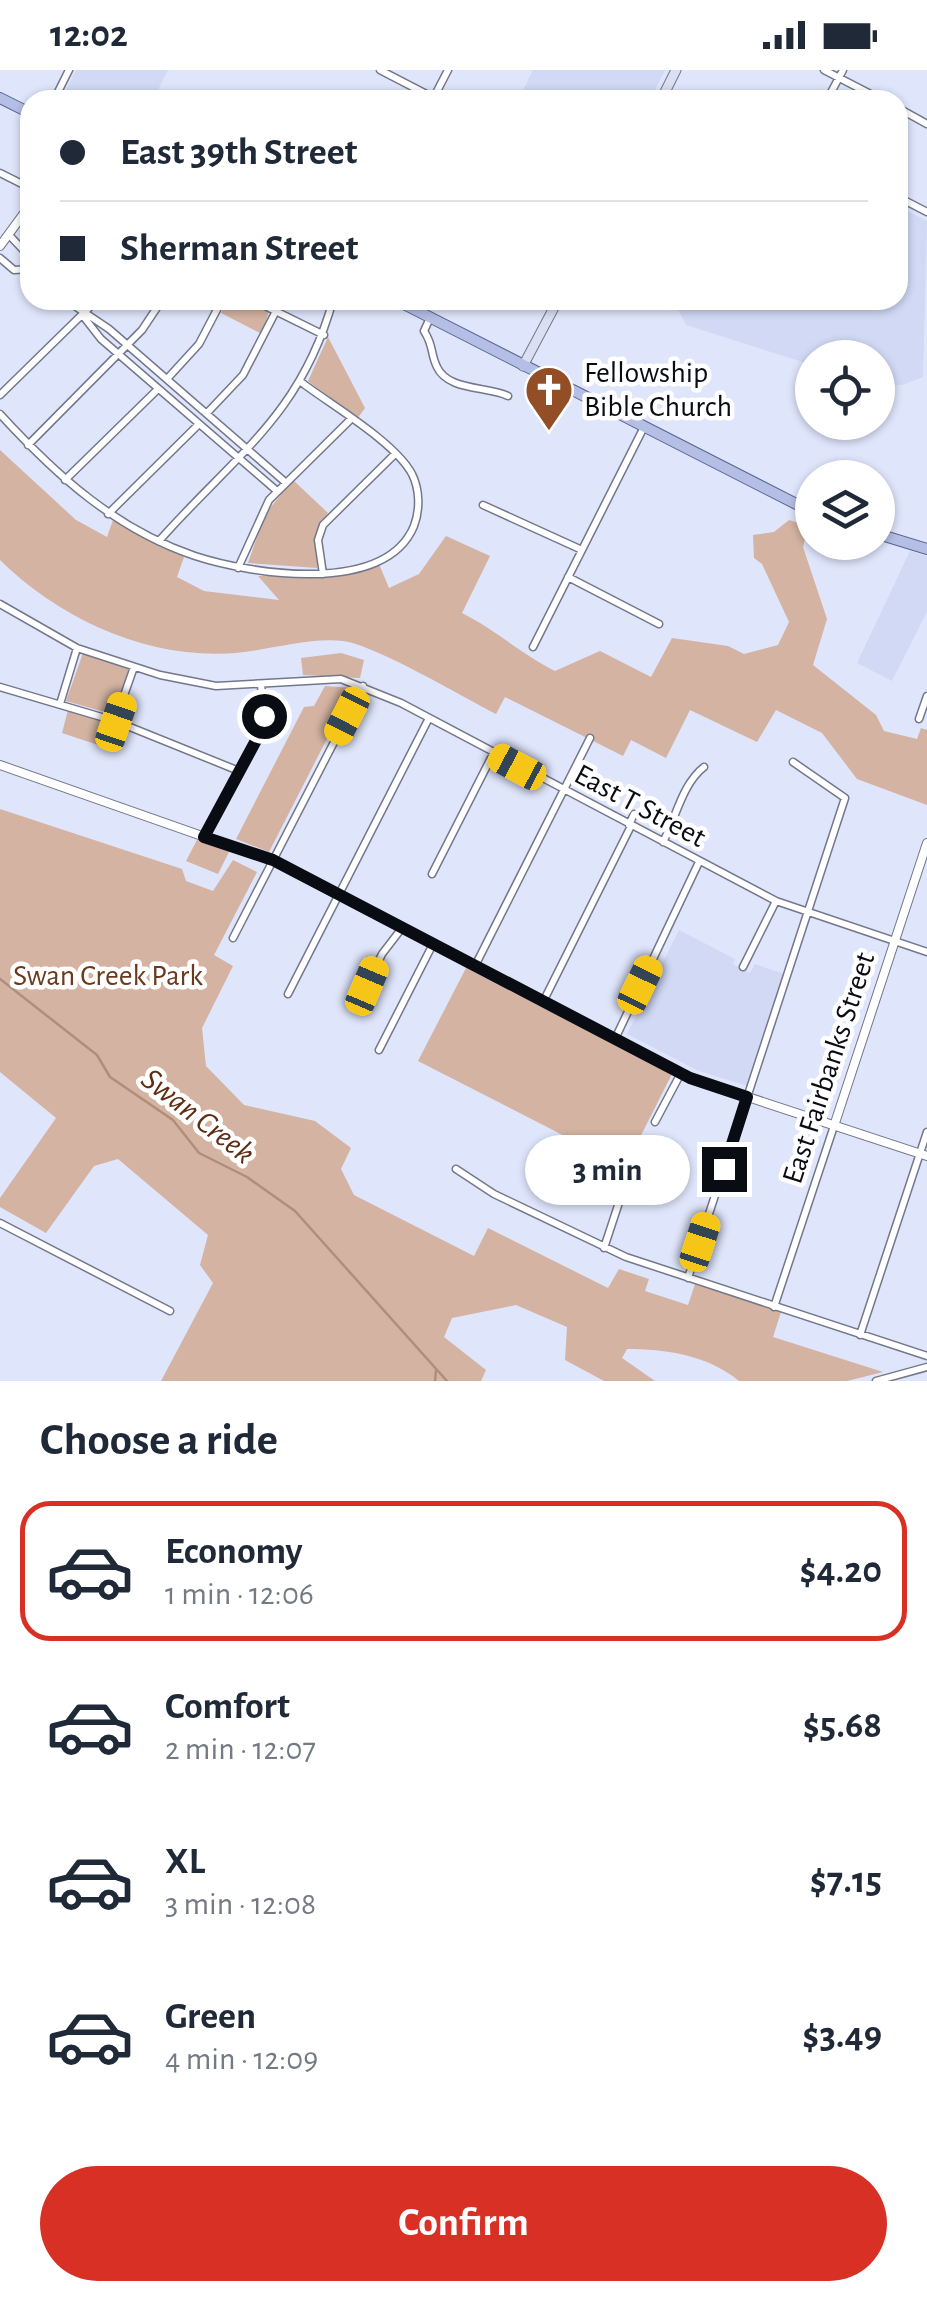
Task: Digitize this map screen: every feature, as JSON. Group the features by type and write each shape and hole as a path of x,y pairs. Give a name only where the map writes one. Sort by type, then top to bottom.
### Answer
{"main road":[{"path":"415,310 795,503"},
{"path":"524,366 553,310"},
{"path":"895,540 927,550"}],"street":[{"path":"380,70 417,90"},
{"path":"824,70 841,74 866,90"},
{"path":"0,246 20,220"},
{"path":"10,236 20,246"},
{"path":"77,310 118,354 276,491"},
{"path":"0,395 87,310"},
{"path":"28,444 128,345 154,310"},
{"path":"168,379 199,344 217,310"},
{"path":"159,542 281,414 324,335 330,310"},
{"path":"207,413 243,374 276,311 324,335"},
{"path":"82,315 128,345 286,482"},
{"path":"430,318 424,331 434,345 434,361 442,376 459,385 483,386 508,396"},
{"path":"0,414 65,480 108,514 159,542 238,568 285,575 322,574 378,559 409,535 418,496 412,474 394,454 300,382"},
{"path":"65,480 158,389"},
{"path":"238,568 262,510 276,491 350,420"},
{"path":"108,514 199,424"},
{"path":"533,647 644,427"},
{"path":"322,574 318,540 323,525 394,454"},
{"path":"483,505 582,550"},
{"path":"568,577 659,624"},
{"name":"East T Street","path":"0,604 77,648 134,667 216,686 334,678 362,686 776,902 927,952"},
{"path":"60,704 77,648"},
{"path":"116,722 134,667"},
{"path":"204,837 263,724 261,685"},
{"path":"0,686 116,722 239,771"},
{"path":"233,938 362,686"},
{"path":"919,719 927,696"},
{"path":"288,994 428,720"},
{"path":"475,966 590,738"},
{"path":"432,874 493,754"},
{"path":"688,1278 845,798 794,762"},
{"path":"0,765 273,860 681,1074 923,1155"},
{"path":"663,842 688,785 704,767"},
{"path":"544,1002 634,814"},
{"name":"East Fairbanks Street","path":"774,1307 927,843"},
{"path":"615,1039 700,862"},
{"path":"743,967 776,902"},
{"path":"367,986 382,954 402,928"},
{"path":"378,1050 434,944"},
{"path":"656,1122 681,1074"},
{"path":"860,1336 923,1155 927,1132"},
{"path":"456,1168 494,1194 604,1248 927,1356"},
{"path":"604,1248 630,1170"},
{"path":"0,1223 170,1311"},
{"path":"876,1381 927,1367"}],"shaded area":[{"path":"76,70 168,70 158,90 66,90"},
{"path":"533,70 665,70 655,90 523,90"},
{"path":"908,211 927,221 923,377 895,385 895,340 795,340 795,360 686,325 678,310 908,310"},
{"path":"910,551 927,556 927,612 892,681 857,663"},
{"path":"679,930 735,959 733,964 750,973 755,964 784,974 748,1086 699,1071 627,1034"}],"green space":[{"path":"222,310 269,311 262,334 221,313"},
{"path":"328,337 365,408 357,419 308,381"},
{"path":"0,450 76,520 107,537 113,520 184,557 177,577 204,591 279,600 258,576 325,576 379,564 389,588 419,574 446,536 490,556 462,613 555,671 600,651 651,677 672,638 728,646 744,654 778,645 789,622 762,564 754,558 753,535 774,532 789,520 795,522 795,560 807,560 827,619 813,665 876,715 884,731 917,739 921,728 927,730 927,805 857,779 822,733 776,710 757,742 690,710 666,758 631,740 623,756 505,697 496,714 397,661 343,641 236,653 171,650 139,642 108,632 50,601 0,560"},
{"path":"293,480 328,513 318,528 317,568 248,563 265,514"},
{"path":"83,653 130,670 115,715 66,701"},
{"path":"341,653 364,660 360,678 303,675 301,658"},
{"path":"325,686 353,688 269,852 236,839 304,707 314,706"},
{"path":"68,710 106,722 98,745 62,733"},
{"name":"Swan Creek Park","path":"0,809 182,869 186,881 213,891 233,860 257,872 214,955 233,966 202,1028 206,1066 244,1105 315,1121 351,1148 341,1169 354,1195 474,1256 488,1228 608,1288 619,1269 649,1279 645,1291 688,1305 695,1284 781,1312 773,1337 883,1372 847,1381 739,1381 714,1365 686,1355 627,1349 622,1358 655,1381 604,1381 565,1360 567,1327 516,1305 452,1318 444,1337 486,1370 481,1381 161,1381 213,1283 200,1265 208,1235 118,1159 94,1166 46,1233 0,1207 0,1198 56,1118 0,1072"},
{"path":"198,838 230,850 218,874 186,861"},
{"path":"466,968 672,1074 625,1167 418,1061"}],"waterway":[{"name":"Swan Creek","path":"0,979 97,1055 110,1077 173,1120 199,1153 247,1177 295,1211 447,1381"},
{"path":"435,1381 436,1370"}],"place":[{"name":"Fellowship Bible Church","path":"549,432"}],"route":[{"path":"264,716 260,733 204,837 273,860 690,1078 747,1097 724,1169"}]}
